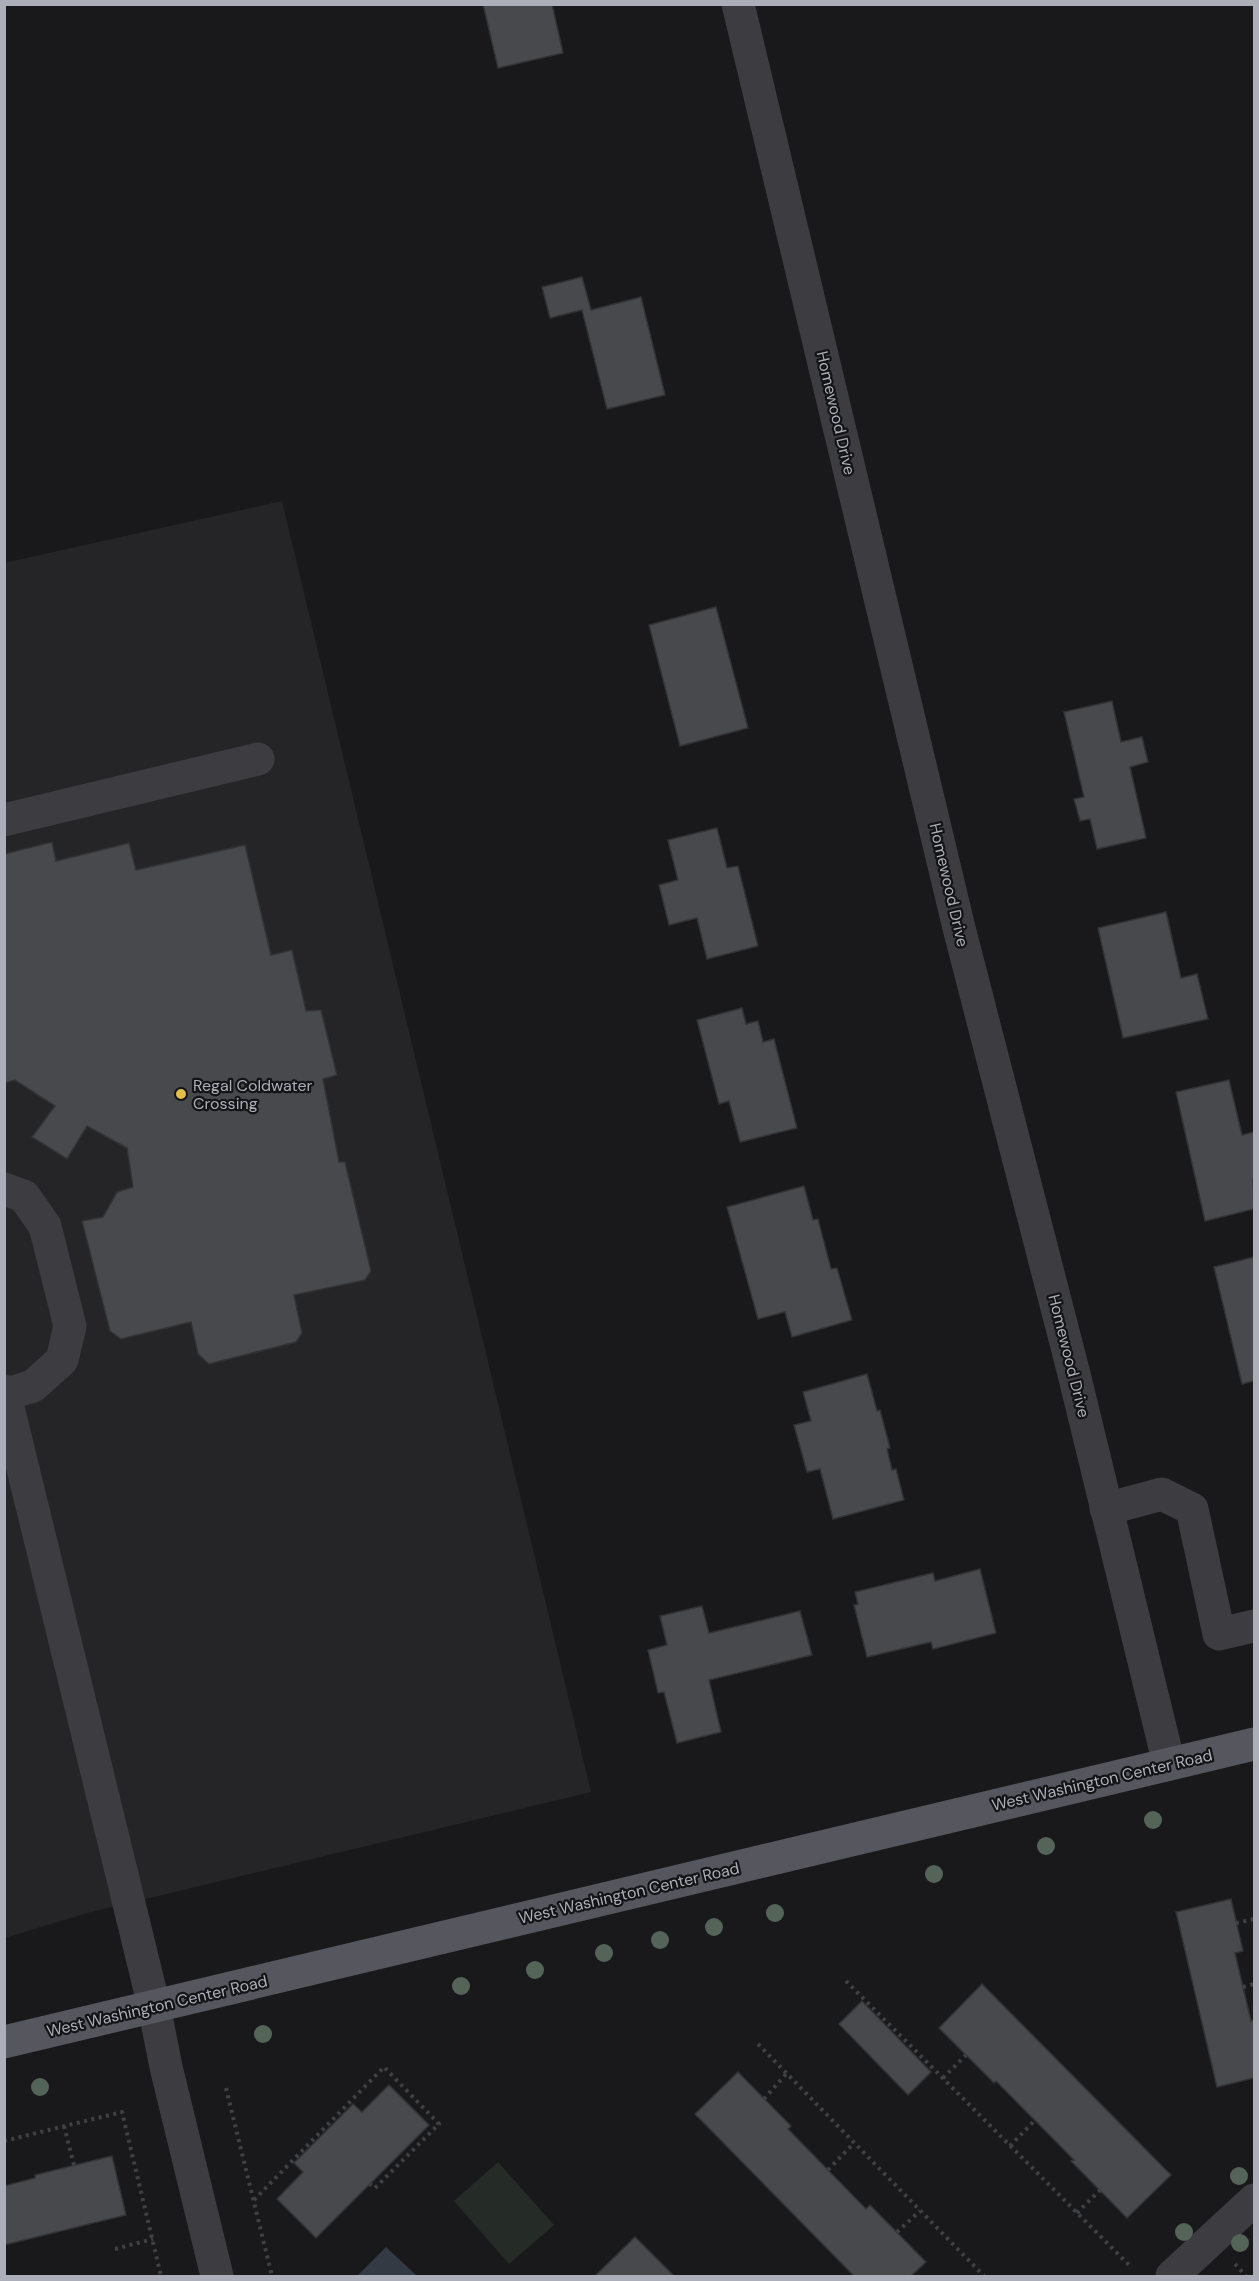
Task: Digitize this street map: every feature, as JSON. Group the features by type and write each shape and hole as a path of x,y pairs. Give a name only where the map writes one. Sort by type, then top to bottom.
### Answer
{"main road":[{"name":"West Washington Center Road","path":"4,2042 1254,1744"}],"street":[{"name":"Homewood Drive","path":"738,4 959,928 1073,1370 1169,1764"},
{"path":"4,820 258,759"},
{"path":"4,1189 24,1196 45,1226 70,1326 62,1360 33,1386 5,1393 16,1491 154,2006 166,2067 217,2277"},
{"path":"1106,1509 1162,1494 1192,1509 1219,1634 1254,1626"},
{"path":"1172,2277 1254,2200"}],"path":[{"path":"1236,1923 1254,1919"},
{"path":"846,1981 1132,2268"},
{"path":"1243,1986 1254,1984"},
{"path":"758,2043 984,2277"},
{"path":"943,2078 966,2055"},
{"path":"254,2200 384,2067 439,2124 375,2188 370,2184"},
{"path":"764,2099 787,2073"},
{"path":"226,2088 272,2277"},
{"path":"4,2141 122,2112 161,2277"},
{"path":"1010,2146 1035,2120"},
{"path":"64,2126 74,2165"},
{"path":"828,2170 854,2143"},
{"path":"1077,2213 1100,2190"},
{"path":"897,2232 920,2211"},
{"path":"115,2249 153,2239"},
{"path":"1230,2260 1246,2277"}],"shaded area":[{"path":"282,501 591,1792 87,1913 5,1938 4,563"},
{"path":"498,2162 554,2225 509,2264 454,2201"},
{"path":"386,2247 417,2276 357,2276"}],"building":[{"path":"483,4 552,4 563,53 498,68"},
{"path":"582,277 591,310 641,297 665,395 607,409 582,310 550,318 542,287"},
{"path":"716,607 748,728 680,746 649,625"},
{"path":"1112,701 1121,742 1142,737 1148,762 1130,767 1146,838 1097,849 1090,819 1080,821 1074,799 1084,797 1064,712"},
{"path":"717,828 727,868 738,866 758,946 707,959 697,918 669,925 659,885 678,880 668,840"},
{"name":"Regal Coldwater Crossing","path":"52,842 56,861 129,843 136,870 245,845 271,955 292,950 306,1011 321,1010 337,1075 323,1079 339,1162 345,1162 371,1271 365,1280 294,1295 302,1333 296,1342 209,1364 198,1354 191,1322 121,1339 110,1331 82,1221 103,1217 117,1192 133,1187 127,1148 87,1126 67,1159 32,1137 55,1106 15,1080 4,1083 4,854"},
{"path":"1166,912 1181,978 1197,974 1208,1019 1123,1038 1098,928"},
{"path":"742,1008 746,1024 758,1021 763,1042 774,1039 797,1128 740,1142 729,1101 719,1104 697,1020"},
{"path":"1229,1080 1242,1135 1254,1132 1254,1209 1205,1221 1176,1092"},
{"path":"804,1186 813,1220 818,1219 831,1269 837,1268 852,1320 792,1337 785,1312 758,1319 727,1207"},
{"path":"1254,1257 1254,1381 1242,1384 1214,1267"},
{"path":"867,1374 890,1448 887,1449 892,1470 896,1469 904,1500 833,1519 820,1469 807,1472 794,1425 811,1421 803,1392"},
{"path":"980,1569 996,1633 933,1649 931,1642 867,1657 854,1605 858,1604 855,1592 933,1573 935,1581"},
{"path":"702,1606 709,1633 800,1611 812,1655 709,1680 721,1732 677,1743 664,1692 658,1693 648,1650 667,1645 660,1616"},
{"path":"1231,1899 1243,1951 1235,1953 1251,2021 1254,2020 1254,2078 1217,2087 1176,1912"},
{"path":"982,1984 1171,2175 1127,2218 996,2081 994,2083 939,2028"},
{"path":"862,2001 931,2072 908,2095 839,2024"},
{"path":"738,2072 791,2126 788,2129 866,2209 870,2205 926,2262 911,2276 854,2276 695,2114"},
{"path":"389,2085 429,2125 316,2238 277,2199 303,2172 294,2163 353,2104 362,2112"},
{"path":"112,2156 126,2215 4,2245 4,2186 35,2178 35,2175"},
{"path":"635,2237 674,2276 595,2276"}],"place":[{"name":"Regal Coldwater Crossing","path":"181,1094"}]}
